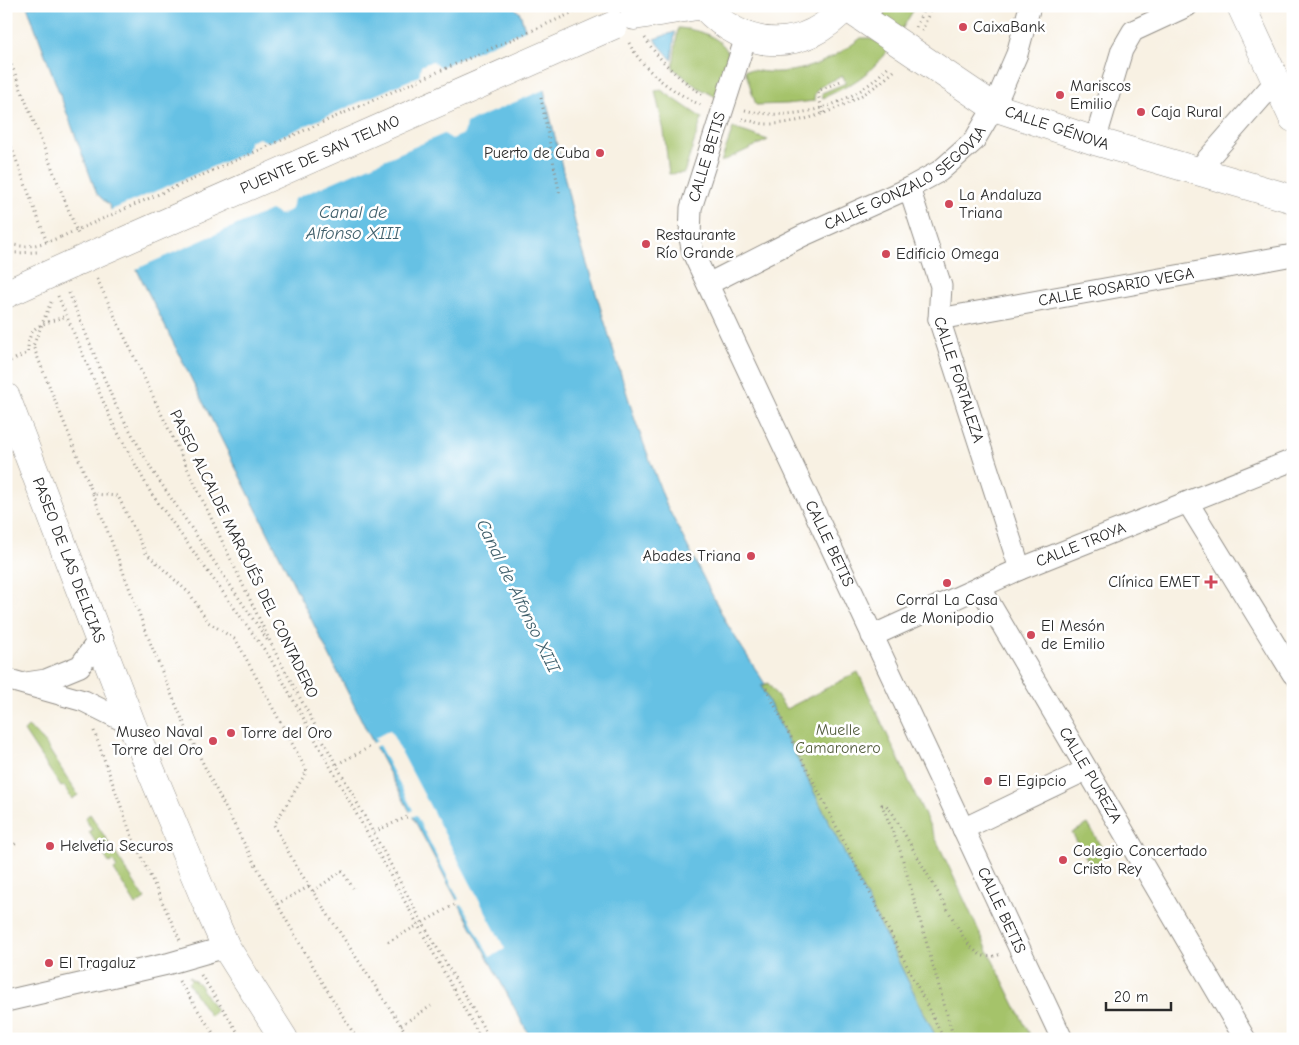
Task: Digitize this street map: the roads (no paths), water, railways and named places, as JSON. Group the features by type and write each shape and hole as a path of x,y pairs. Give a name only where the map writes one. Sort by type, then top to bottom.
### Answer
{"main road":[{"name":"PUENTE DE SAN TELMO","path":"6,294 628,17 697,6"},
{"path":"704,6 730,29 746,37 783,41 801,38 818,31 833,20 846,6"},
{"name":"CALLE GÉNOVA","path":"846,6 874,14 907,48 994,107 1095,140 1293,199"},
{"path":"1241,6 1293,118"},
{"name":"PASEO DE LAS DELICIAS","path":"6,397 132,725 226,947 284,1039"}],"street":[{"name":"CALLE GONZALO SEGOVIA","path":"708,284 802,236 909,188 940,171 974,141 994,107 1017,54 1030,6"},
{"path":"1095,140 1122,50 1133,31 1187,6"},
{"name":"CALLE BETIS","path":"746,37 695,194 690,222 693,253 962,830 1062,1039"},
{"path":"1198,170 1275,82"},
{"name":"CALLE FORTALEZA","path":"909,188 941,286 939,319 1020,569"},
{"name":"CALLE ROSARIO VEGA","path":"939,319 1293,255"},
{"name":"CALLE TROYA","path":"872,636 1020,569 1292,461"},
{"path":"1188,503 1293,674"},
{"name":"CALLE PUREZA","path":"980,587 1245,1039"},
{"path":"14,682 46,680 80,666 100,638"},
{"path":"14,682 84,701 132,725"},
{"path":"962,830 1086,770"},
{"path":"6,1001 166,964 226,947"}],"water":[{"name":"Canal de Alfonso XIII","path":"27,6 513,6 520,13 544,90 578,235 635,420 666,504 727,624 765,684 761,686 937,1039 531,1039 367,731 139,274 109,205 97,194"},
{"path":"675,32 672,60 654,39"}],"place":[{"name":"CaixaBank","path":"963,27"},
{"name":"Mariscos Emilio","path":"1060,95"},
{"name":"Caja Rural","path":"1141,112"},
{"name":"Puerto de Cuba","path":"600,153"},
{"name":"La Andaluza Triana","path":"949,204"},
{"name":"Restaurante Río Grande","path":"646,244"},
{"name":"Edificio Omega","path":"886,254"},
{"name":"Abades Triana","path":"751,556"},
{"name":"Clínica EMET","path":"1211,582"},
{"name":"Corral La Casa de Monipodio","path":"947,583"},
{"name":"El Mesón de Emilio","path":"1031,635"},
{"name":"Torre del Oro","path":"231,733"},
{"name":"Museo Naval Torre del Oro","path":"213,741"},
{"name":"El Egipcio","path":"988,781"},
{"name":"Helvetia Securos","path":"50,846"},
{"name":"Colegio Concertado Cristo Rey","path":"1063,860"},
{"name":"El Tragaluz","path":"49,963"}],"park label":[{"name":"Muelle Camaronero","path":"838,739"}]}
